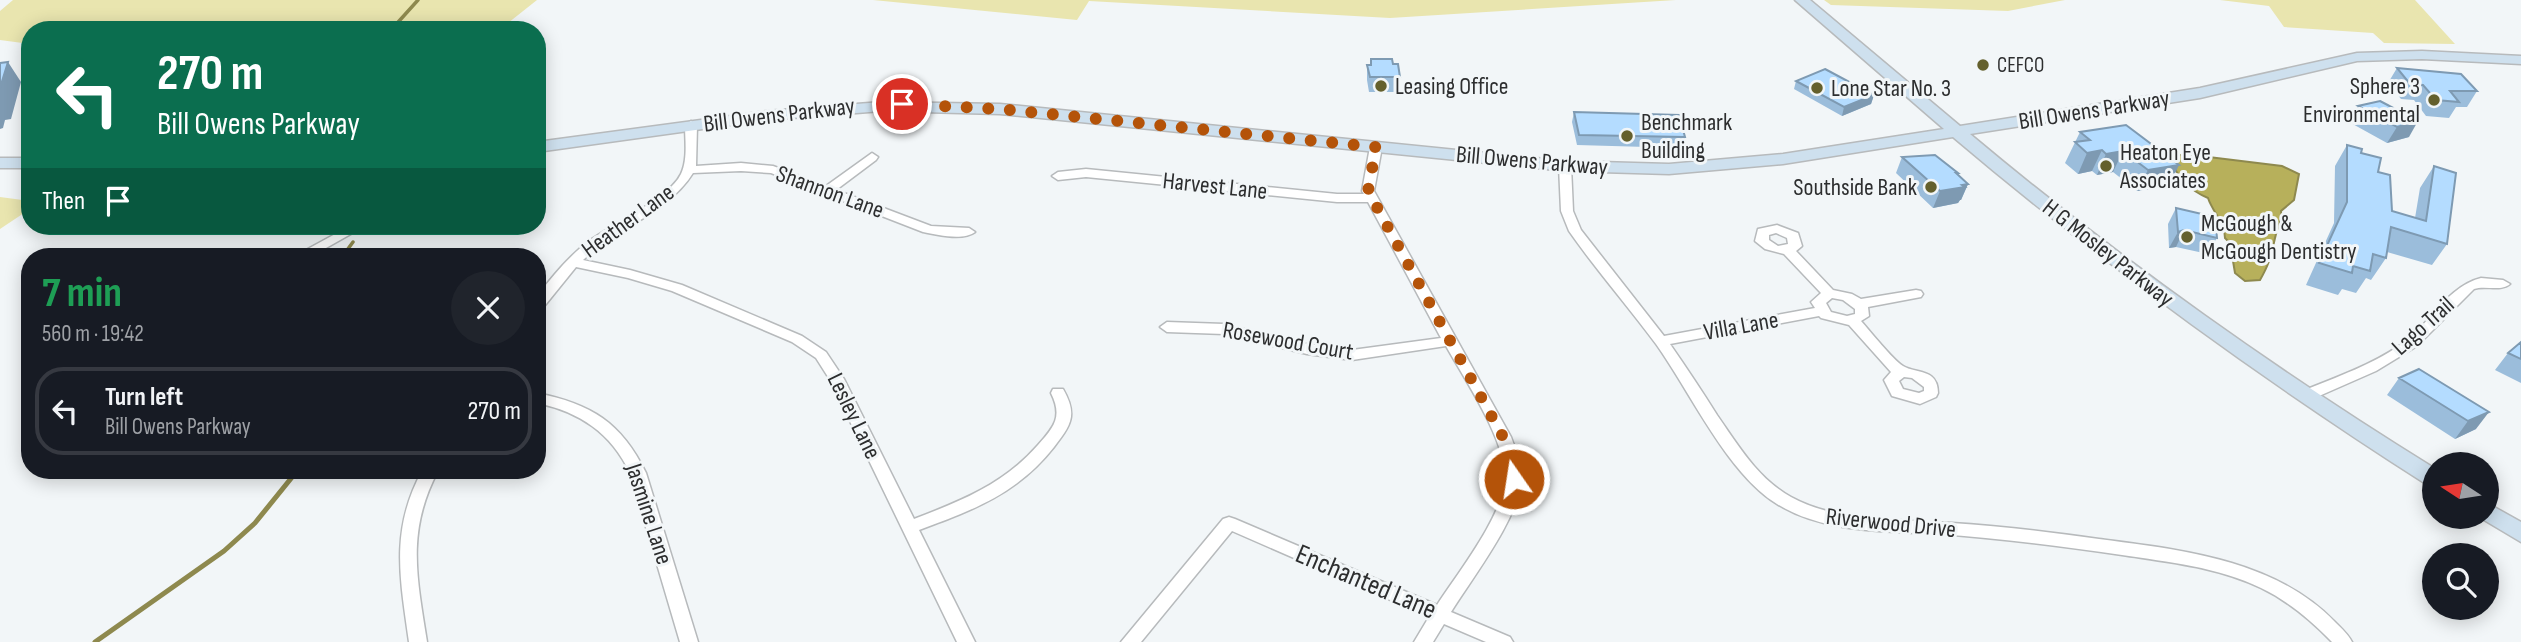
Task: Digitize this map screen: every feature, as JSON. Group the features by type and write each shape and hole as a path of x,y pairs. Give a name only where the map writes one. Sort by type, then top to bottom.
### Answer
{"main road":[{"name":"H G Mosley Parkway","path":"1802,0 2131,272 2305,396 2422,470"},
{"name":"Bill Owens Parkway","path":"546,146 848,106 945,105 1564,166 1644,169 1730,165 1959,132 2200,93 2347,59 2419,55 2521,60"},
{"path":"0,163 21,163"},
{"path":"2499,519 2521,533"}],"street":[{"name":"Heather Lane","path":"546,295 573,262 597,241 674,189 689,170 691,125"},
{"path":"1376,147 1368,186 1371,198 1503,437 1514,468 1510,499 1501,518 1423,642"},
{"path":"828,190 872,157"},
{"name":"Riverwood Drive","path":"1564,166 1566,201 1572,226 1582,242 1661,341 1753,477 1779,499 1804,511 1852,523 2038,537 2219,564 2254,576 2298,600 2343,642"},
{"name":"Shannon Lane","path":"689,170 730,167 765,169 936,231 968,232"},
{"name":"Harvest Lane","path":"1058,176 1086,173 1337,198 1371,198"},
{"path":"317,248 342,235"},
{"path":"1788,250 1829,294"},
{"name":"Lesley Lane","path":"573,262 621,271 677,288 797,339 829,364 965,642"},
{"name":"Lago Trail","path":"2305,396 2371,368 2412,343 2469,286 2481,282 2503,284"},
{"path":"1900,372 1853,321 1832,318 1821,311 1818,302 1829,294 1842,295 1860,304 1916,294"},
{"path":"1853,321 1863,312 1860,304"},
{"name":"Villa Lane","path":"1661,341 1821,311"},
{"name":"Rosewood Court","path":"1167,327 1224,329 1307,349 1352,355 1450,341"},
{"path":"909,527 987,497 1020,475 1040,454 1065,420 1066,409 1058,393"},
{"name":"Jasmine Lane","path":"546,401 584,412 603,424 626,447 638,473 688,642"},
{"path":"418,642 407,539 416,498 426,479"},
{"name":"Enchanted Lane","path":"1130,642 1229,523 1504,642"}],"shaded area":[{"path":"13,0 537,0 510,21 21,21 21,43 0,40 0,11"},
{"path":"873,0 1676,0 1390,18 1089,1 1077,20"},
{"path":"1824,0 2065,0 2008,11 1831,5"},
{"path":"2220,0 2415,0 2455,44 2384,43 2373,33 2284,27 2269,6"},
{"path":"2184,154 2282,166 2299,174 2294,200 2281,211 2270,257 2260,280 2245,281 2235,273 2232,255 2225,247 2229,242 2208,198 2185,182 2170,158"},
{"path":"0,197 21,200 21,215 0,229"}],"building":[{"path":"1371,59 1392,59 1393,64 1398,64 1400,77 1370,77 1367,65 1371,65"},
{"path":"8,62 0,88 0,63"},
{"path":"2397,68 2461,74 2477,91 2450,91 2459,102 2436,100 2423,85 2410,84"},
{"path":"1825,69 1874,95 1844,107 1796,81"},
{"path":"2380,101 2418,121 2397,127 2358,106"},
{"path":"1574,112 1679,115 1685,137 1579,135"},
{"path":"2126,125 2179,165 2148,170 2123,151 2106,154 2102,150 2087,153 2075,142 2090,140 2080,132"},
{"path":"2347,145 2362,149 2361,153 2381,158 2378,172 2390,175 2392,211 2426,221 2434,166 2456,173 2447,244 2391,227 2386,258 2373,254 2370,271 2353,266 2352,273 2319,263 2347,202"},
{"path":"1935,155 1968,184 1962,185 1965,187 1940,191 1902,157"},
{"path":"2176,208 2215,217 2217,238 2184,230 2178,232"},
{"path":"2521,342 2521,359 2508,353"},
{"path":"2419,369 2489,412 2468,421 2399,378"}],"waterway":[{"path":"399,21 418,0"},
{"path":"349,248 353,242"},
{"path":"95,642 224,551 255,523 291,479"}],"place":[{"name":"CEFCO","path":"1983,65"},
{"name":"Leasing Office","path":"1381,86"},
{"name":"Lone Star No. 3","path":"1817,88"},
{"name":"Sphere 3 Environmental","path":"2434,100"},
{"name":"Benchmark Building","path":"1627,136"},
{"name":"Heaton Eye Associates","path":"2106,166"},
{"name":"Southside Bank","path":"1931,187"},
{"name":"McGough & McGough Dentistry","path":"2187,237"}],"route":[{"path":"902,104 1000,109 1376,147 1368,191 1503,437 1514,468 1514,479"}]}
